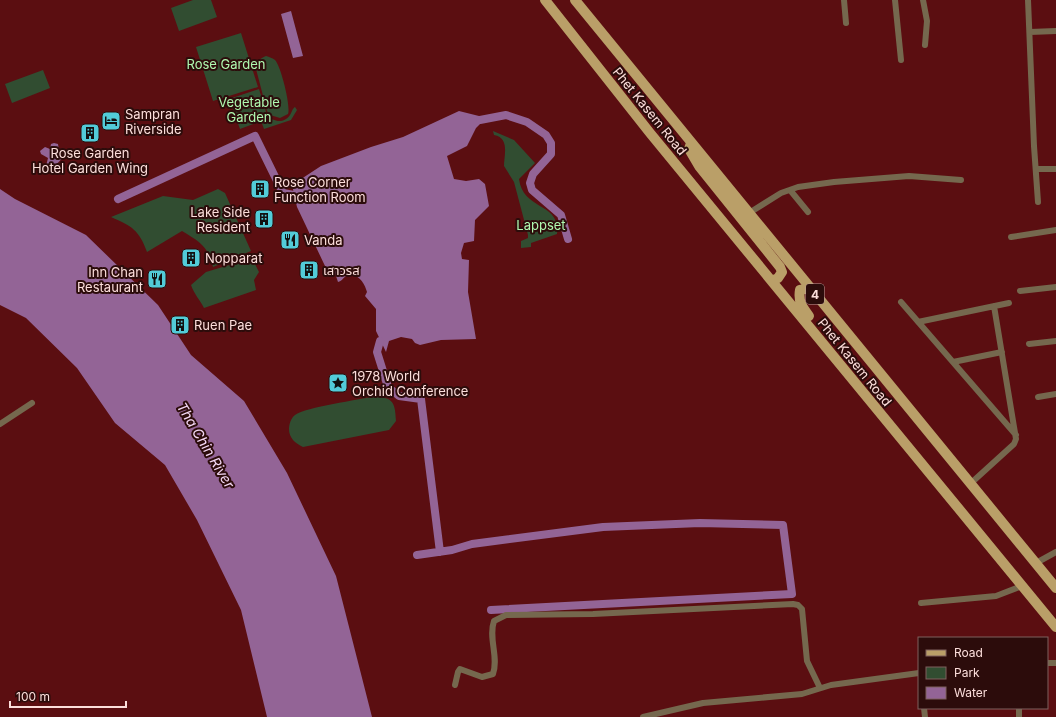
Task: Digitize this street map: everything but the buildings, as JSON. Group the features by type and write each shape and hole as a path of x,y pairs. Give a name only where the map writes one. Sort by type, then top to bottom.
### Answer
{"main road":[{"name":"Phet Kasem Road","path":"546,0 650,133 1056,627"},
{"name":"Phet Kasem Road","path":"575,0 1056,588"},
{"path":"691,143 689,149 699,166 780,267 782,272 778,278 772,281"},
{"path":"810,288 800,290 799,296 801,306 856,374 859,388"}],"street":[{"path":"844,0 846,23"},
{"path":"895,0 901,60"},
{"path":"923,0 927,21 925,45"},
{"path":"1028,0 1038,202"},
{"path":"1030,32 1056,31"},
{"path":"1036,169 1056,169"},
{"path":"749,213 781,193 834,182 909,176 961,180"},
{"path":"790,190 808,212"},
{"path":"1011,236 1056,230"},
{"path":"1020,291 1056,286"},
{"path":"901,302 1016,435"},
{"path":"918,322 1009,303"},
{"path":"970,484 1014,444 1016,435 994,306"},
{"path":"1029,344 1056,341"},
{"path":"953,362 1002,352"},
{"path":"1038,397 1056,394"},
{"path":"0,424 32,404"},
{"path":"1036,563 1056,552"},
{"path":"921,603 996,596 1022,586"},
{"path":"454,685 460,669 482,677 493,674 496,663 492,627 494,622 506,615 593,614 793,604 798,605 802,609 807,661 820,688"},
{"path":"643,717 703,703 802,694 831,685 918,673"}],"green space":[{"path":"193,0 211,0 217,17 179,31 171,8"},
{"name":"Rose Garden","path":"241,33 258,87 213,101 196,47"},
{"path":"266,56 274,59 280,70 285,87 289,110 288,114 280,118 270,115 267,111 256,69 259,61"},
{"path":"43,70 50,88 12,103 5,84"},
{"name":"Vegetable Garden","path":"259,89 267,115 269,117 278,121 285,120 295,107 297,110 291,120 264,129 261,121 240,129 229,99"},
{"name":"Lappset","path":"493,131 514,140 535,163 519,179 522,189 527,197 553,216 557,224 557,234 531,243 531,247 521,248 521,241 528,238 528,235 514,182 504,166 504,143 499,137 494,135"},
{"path":"218,189 225,193 251,251 213,267 206,249 194,238 182,231 147,252 138,234 130,226 111,217 163,196 193,200"},
{"path":"254,253 254,262 259,272 254,280 256,290 204,308 191,285 206,272 236,263"},
{"path":"375,396 390,400 394,406 396,421 389,430 303,447 291,438 289,427 291,419 301,412"}],"water":[{"path":"291,11 303,56 293,58 281,14"},
{"path":"459,111 479,116 481,123 476,128 467,146 447,156 454,179 466,181 479,179 485,184 489,206 475,220 474,241 464,243 461,253 462,259 469,260 468,292 476,339 441,340 420,345 415,343 412,339 401,337 389,341 386,352 376,331 376,309 365,296 367,292 365,285 354,275 346,276 338,282 335,273 331,272 325,266 297,207 292,185 321,166 371,147 403,137"},
{"path":"51,144 58,144 59,151 63,157 50,169 46,166 48,158 41,154 40,151 45,147 50,149"},
{"name":"Tha Chin River","path":"0,189 15,199 86,235 158,305 191,355 244,401 287,473 336,576 372,717 267,717 241,610 197,520 165,465 115,423 77,368 26,318 0,305"}],"waterway":[{"path":"480,120 506,115 527,122 546,135 551,143 551,154 533,174 530,183 532,190 561,215 568,239"},
{"path":"118,199 255,136 283,193 294,195"},
{"path":"380,341 377,352 388,387 399,396 421,399 440,552"},
{"path":"417,555 452,550 472,544 603,527 700,523 783,525 792,594 491,610"}],"place":[{"name":"Sampran Riverside","path":"111,121"},
{"name":"Rose Garden Hotel Garden Wing","path":"90,133"},
{"name":"Rose Corner Function Room","path":"260,189"},
{"name":"Lake Side Resident","path":"264,219"},
{"name":"Vanda","path":"290,240"},
{"name":"Nopparat","path":"191,258"},
{"name":"เสาวรส","path":"309,270"},
{"name":"Inn Chan Restaurant","path":"157,279"},
{"name":"Ruen Pae","path":"180,325"},
{"name":"1978 World Orchid Conference","path":"338,383"}]}
